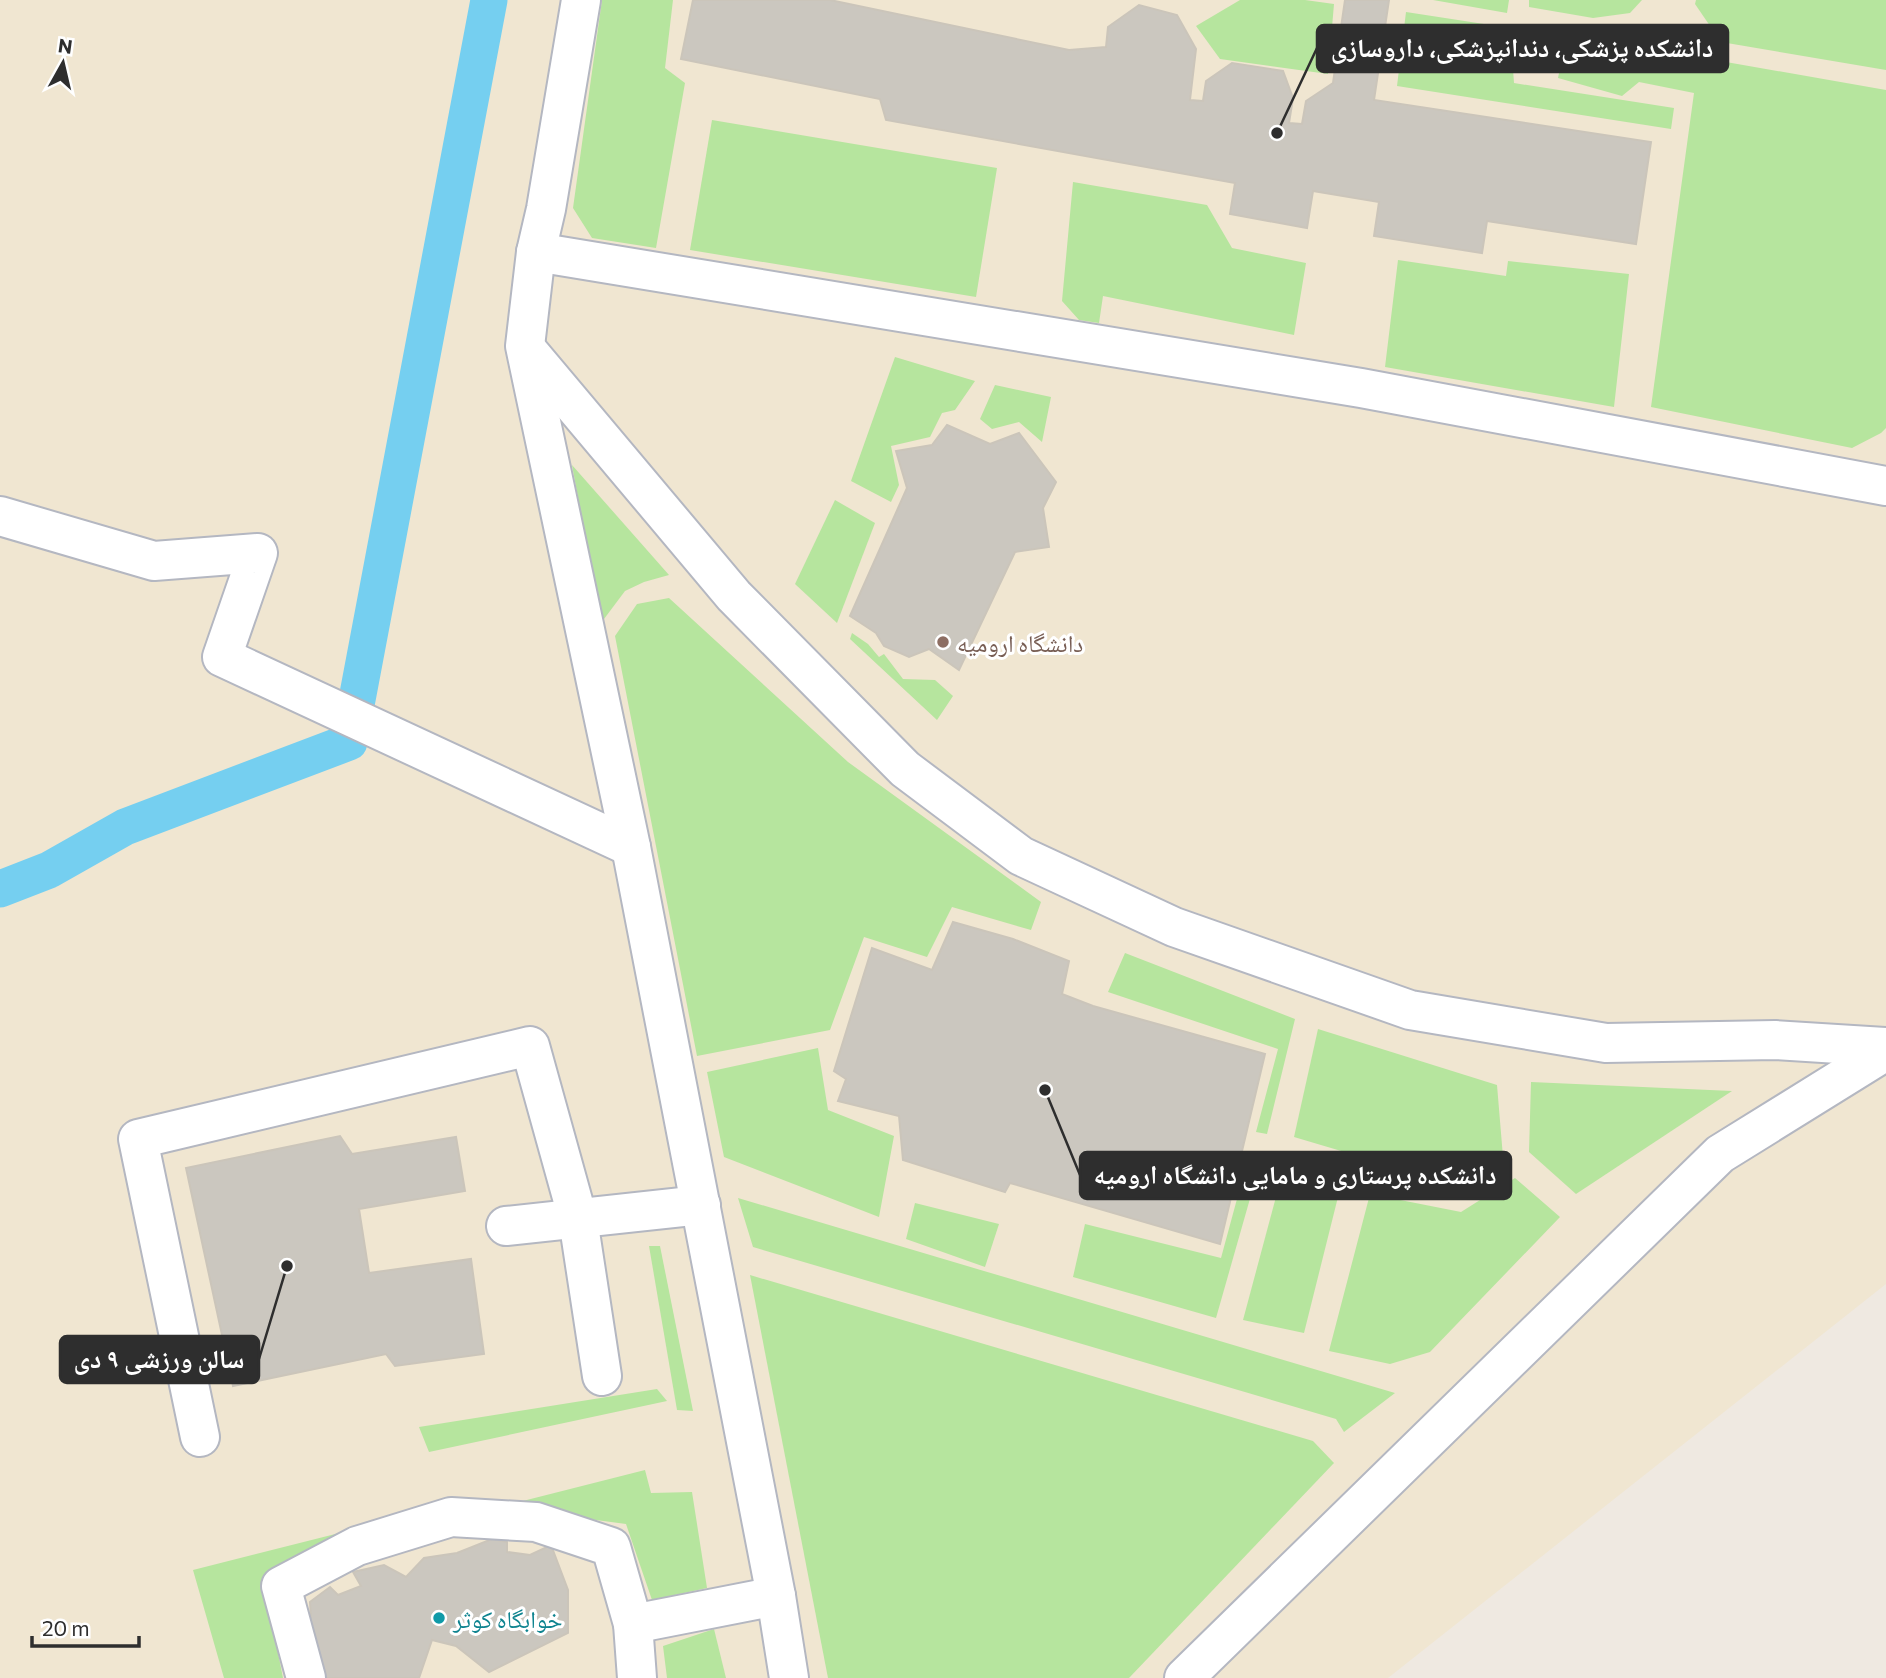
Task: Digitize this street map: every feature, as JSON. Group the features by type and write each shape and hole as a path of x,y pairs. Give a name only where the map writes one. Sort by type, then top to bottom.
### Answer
{"lane":[{"path":"581,0 546,209 536,252 525,346 631,847 776,1596 789,1678"},
{"path":"536,252 1315,380 1886,486"},
{"path":"525,346 734,596 905,769 1021,856 1174,927 1410,1010 1606,1043 1775,1040 1886,1049"},
{"path":"0,516 154,561 258,553 222,657 631,847"},
{"path":"200,1437 138,1139 530,1046 578,1219 602,1376"},
{"path":"1184,1678 1720,1154 1886,1049"},
{"path":"506,1226 701,1205"},
{"path":"306,1678 281,1586 357,1546 451,1517 536,1522 611,1547 633,1624 637,1678"},
{"path":"633,1624 776,1596"}],"shaded area":[{"name":"دانشگاه ارومیه","path":"0,0 1886,0 1886,1284 1388,1678 0,1678"}],"green space":[{"path":"602,0 673,0 665,68 685,83 656,248 592,238 573,208"},
{"path":"1240,0 1305,0 1334,4 1328,74 1220,59 1196,26"},
{"path":"1433,0 1509,0 1507,13"},
{"path":"1529,0 1642,0 1630,13 1593,18 1529,7"},
{"path":"1696,0 1886,0 1886,70 1721,42 1695,4"},
{"path":"1406,12 1510,28 1514,83 1674,108 1671,129 1397,86"},
{"path":"1567,34 1886,90 1886,428 1881,433 1852,448 1651,407 1694,93 1639,82 1622,96 1558,78"},
{"path":"712,120 997,168 976,297 690,250"},
{"path":"1073,182 1207,205 1232,248 1306,263 1294,335 1103,296 1099,323 1079,320 1062,301"},
{"path":"1398,260 1506,276 1508,261 1629,274 1614,407 1385,367"},
{"path":"895,357 975,381 955,410 942,413 930,437 891,446 899,485 891,502 851,481"},
{"path":"995,385 1051,397 1042,442 1019,422 992,429 980,419"},
{"path":"572,465 669,575 625,591 601,623"},
{"path":"835,500 875,523 837,623 795,584"},
{"path":"669,598 848,762 1041,902 1031,930 952,907 927,957 864,937 830,1030 697,1056 615,636 637,604"},
{"path":"852,633 868,644 879,657 884,654 903,679 935,680 953,696 937,720 850,639"},
{"path":"1125,953 1295,1019 1267,1134 1256,1132 1278,1049 1108,992"},
{"path":"1318,1029 1497,1085 1503,1157 1449,1183 1294,1137"},
{"path":"818,1048 828,1110 894,1136 879,1217 724,1157 707,1072"},
{"path":"1531,1082 1732,1091 1576,1194 1529,1152"},
{"path":"1250,1151 1263,1153 1216,1318 1073,1277 1085,1224 1221,1258"},
{"path":"1284,1167 1342,1181 1304,1333 1243,1320"},
{"path":"1515,1178 1560,1217 1430,1352 1390,1364 1329,1351 1370,1194 1461,1212"},
{"path":"738,1198 1395,1393 1344,1432 1336,1419 753,1247"},
{"path":"915,1203 999,1224 985,1267 906,1239"},
{"path":"649,1246 660,1246 693,1411 677,1410"},
{"path":"750,1275 1313,1441 1334,1463 1129,1678 828,1678"},
{"path":"657,1389 667,1401 429,1452 419,1427"},
{"path":"645,1470 651,1493 692,1492 707,1588 652,1600 626,1524 499,1507"},
{"path":"375,1524 268,1602 283,1678 224,1678 193,1570"},
{"path":"714,1629 726,1678 667,1678 663,1646"}],"building":[{"path":"693,0 830,0 1069,50 1106,47 1108,27 1139,5 1177,15 1196,49 1190,100 1203,101 1206,81 1232,63 1283,71 1293,98 1289,123 1302,124 1306,101 1333,83 1345,0 1389,0 1374,100 1651,142 1636,244 1487,221 1482,253 1374,236 1379,202 1313,191 1307,228 1230,214 1235,183 886,120 880,99 681,59"},
{"path":"947,425 990,444 1019,433 1056,482 1043,508 1049,547 1015,552 959,670 929,649 909,657 884,646 876,633 850,616 907,488 896,451 932,445"},
{"path":"953,922 1013,939 1069,961 1062,994 1093,1006 1265,1054 1220,1244 1010,1183 1005,1192 903,1160 899,1116 838,1101 846,1079 834,1071 872,948 932,970"},
{"path":"340,1136 352,1154 456,1137 465,1191 359,1209 369,1273 471,1259 484,1354 395,1366 386,1354 233,1386 186,1168"},
{"name":"خوابگاه کوثر","path":"492,1539 507,1542 507,1552 530,1555 551,1545 568,1590 568,1633 489,1672 456,1646 432,1640 419,1678 326,1678 314,1673 310,1602 330,1587 338,1595 361,1586 353,1572 384,1565 406,1577 424,1558 457,1553"}],"waterway":[{"path":"0,889 49,870 125,827 349,742 489,0"}],"place":[{"name":"دانشکده پزشکی، دندانپزشکی، داروسازی","path":"1277,133"},
{"name":"دانشگاه ارومیه","path":"943,642"},
{"name":"دانشکده پرستاری و مامایی دانشگاه ارومیه","path":"1045,1090"},
{"name":"سالن ورزشی ۹ دی","path":"287,1266"},
{"name":"خوابگاه کوثر","path":"439,1618"}]}
